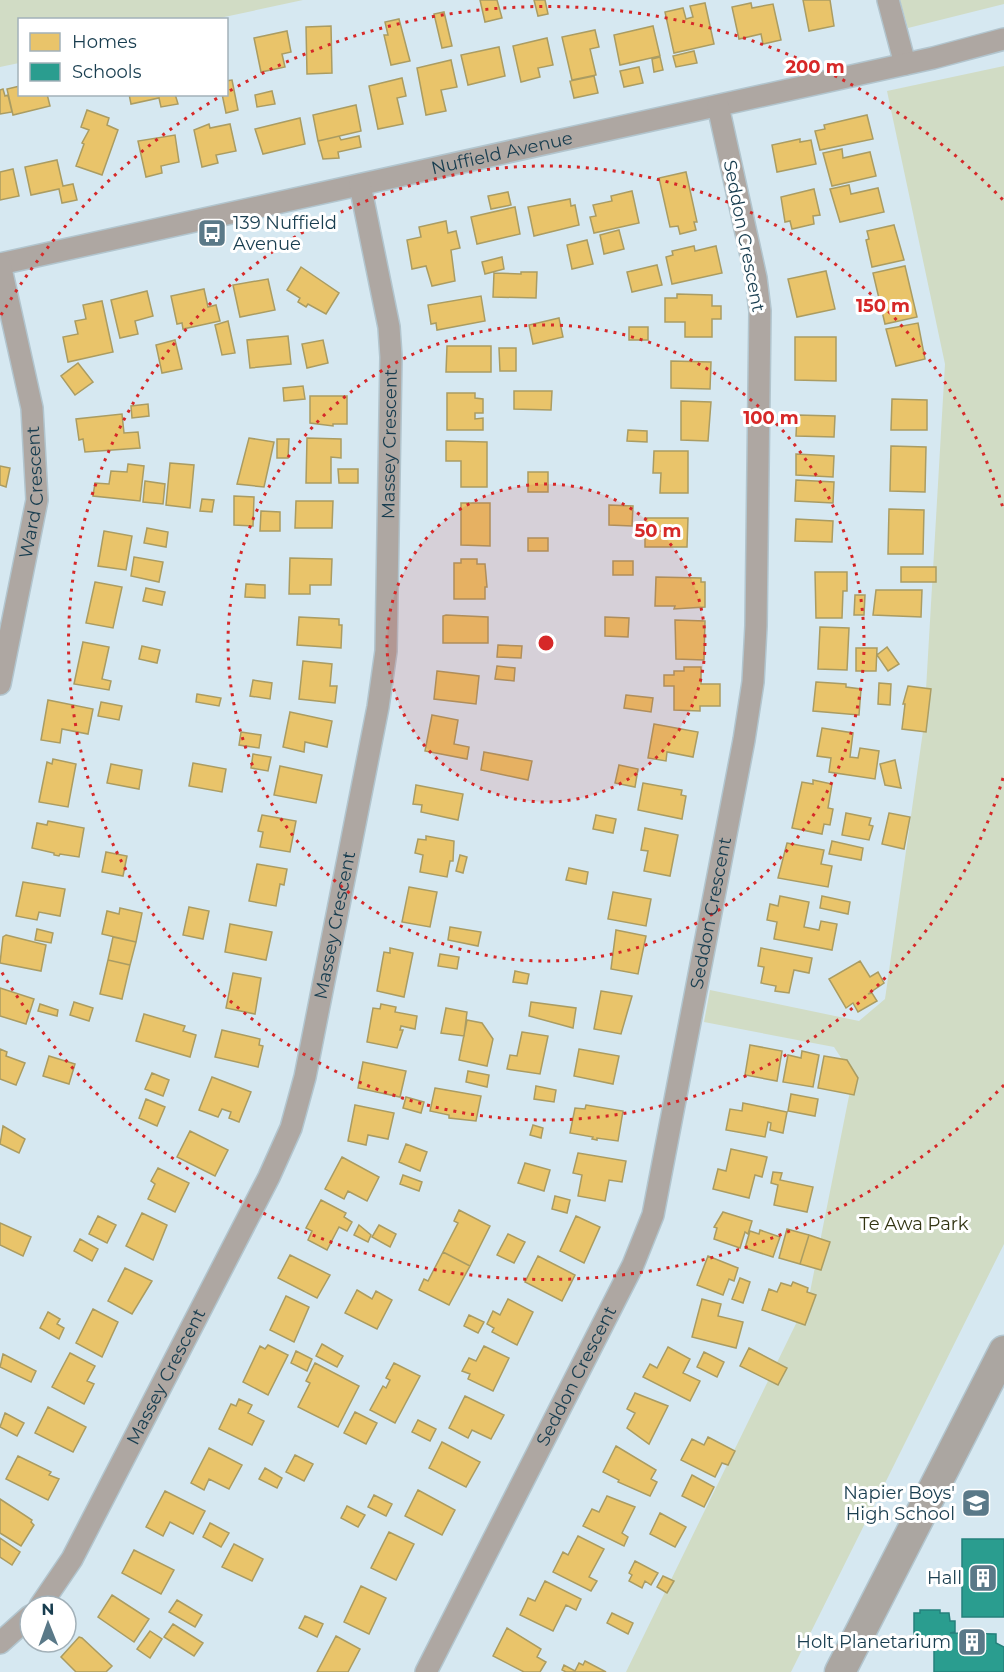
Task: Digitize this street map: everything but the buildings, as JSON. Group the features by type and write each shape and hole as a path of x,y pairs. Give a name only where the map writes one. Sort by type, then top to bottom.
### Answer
{"main road":[{"path":"840,1672 1004,1351"}],"street":[{"path":"888,0 905,64"},
{"name":"Nuffield Avenue","path":"0,264 718,106 1004,39"},
{"name":"Seddon Crescent","path":"426,1672 628,1275 653,1215 742,752 753,682 756,626 760,311 756,278 718,106"},
{"name":"Massey Crescent","path":"48,1594 72,1559 269,1178 291,1128 305,1077 378,707 386,651 391,357 389,327 360,185"},
{"name":"Ward Crescent","path":"0,264 32,408 37,500 0,684"},
{"path":"0,1643 18,1627"}],"green space":[{"path":"0,0 303,0 220,18 18,18 18,63 0,67"},
{"path":"900,0 1004,0 1004,4 908,28"},
{"name":"Te Awa Park","path":"1004,66 1004,1244 791,1672 626,1672 809,1297 853,1076 834,1047 704,1022 710,990 859,1021 885,999 924,724 945,364 887,91"}],"place":[{"name":"139 Nuffield Avenue","path":"212,233"},
{"name":"Napier Boys' High School","path":"976,1503"},
{"name":"Hall","path":"983,1578"},
{"name":"Holt Planetarium","path":"972,1642"}]}
